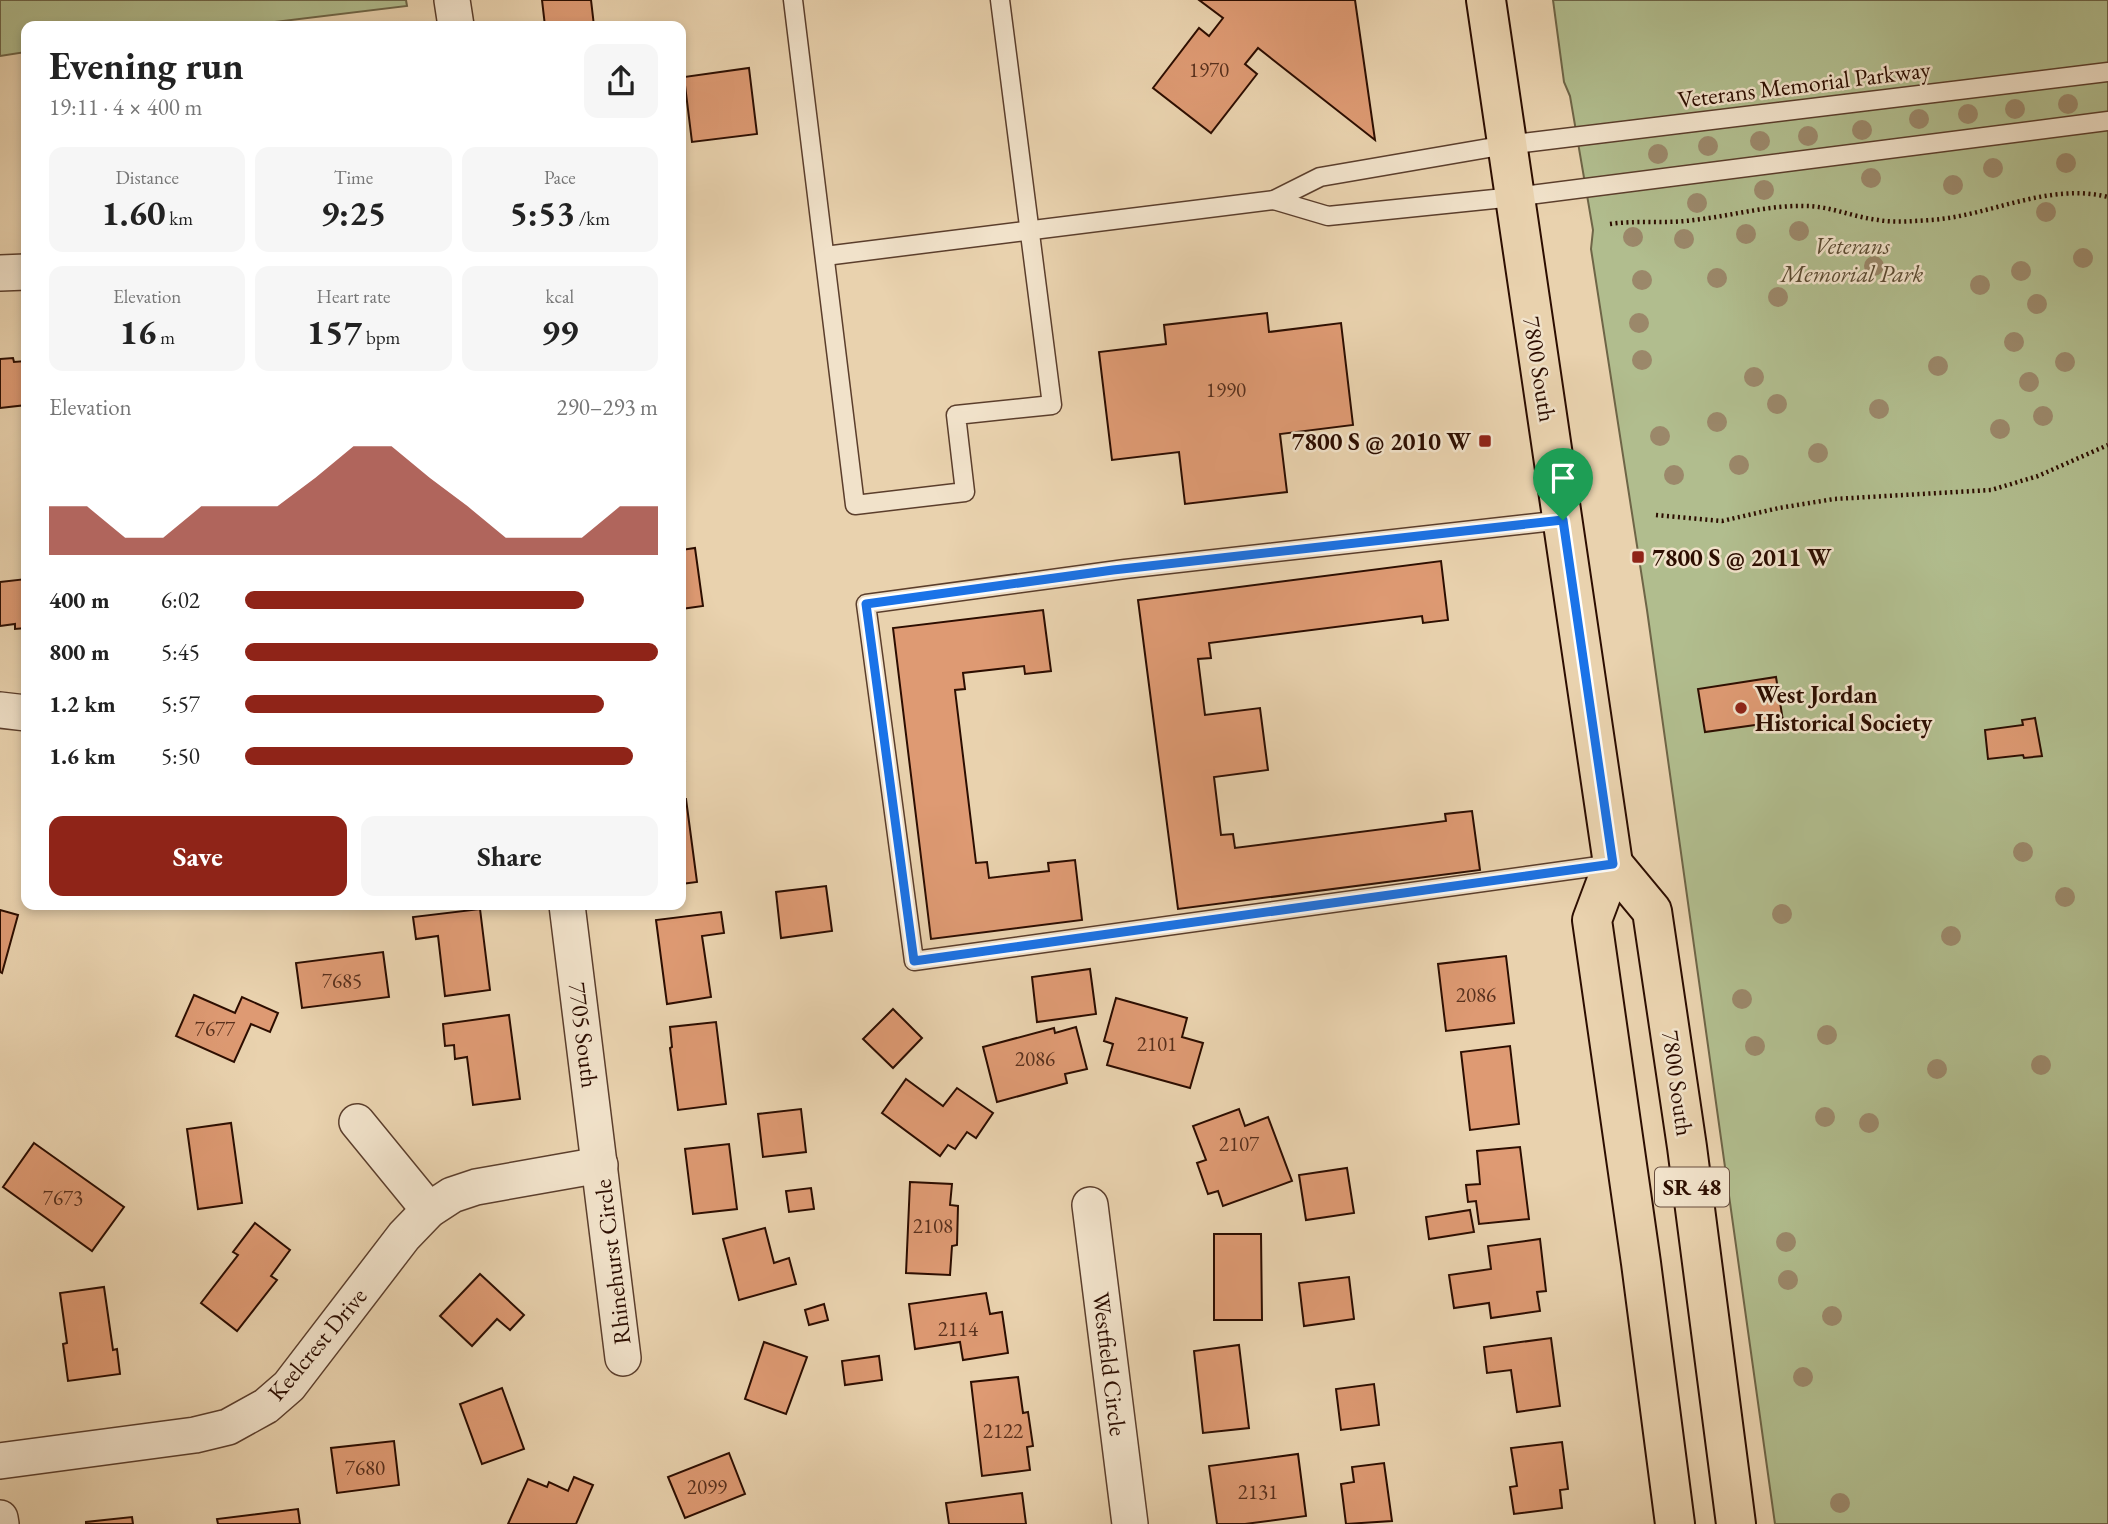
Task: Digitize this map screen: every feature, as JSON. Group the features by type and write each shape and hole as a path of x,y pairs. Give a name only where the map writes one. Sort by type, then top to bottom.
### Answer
{"main road":[{"name":"7800 South","path":"1486,0 1613,864 1592,920 1642,1263 1675,1524"},
{"name":"7800 South","path":"1613,864 1652,911 1687,1147 1736,1524"}],"street":[{"path":"452,0 455,21"},
{"path":"0,273 21,272"},
{"path":"0,710 21,712"},
{"name":"7705 South","path":"568,910 600,1165"},
{"path":"357,1122 429,1210"},
{"name":"Keelcrest Drive","path":"0,1461 195,1435 228,1427 266,1406 289,1386 404,1236 429,1210 452,1195 476,1187 600,1165"},
{"name":"Rhinehurst Circle","path":"600,1165 623,1358"},
{"name":"Westfield Circle","path":"1090,1205 1130,1524"},
{"path":"0,1517 1,1524"}],"lane":[{"path":"793,0 855,505 965,492 956,415 1052,405 1000,0"},
{"name":"Veterans Memorial Parkway","path":"1274,200 1320,177 1506,145 2108,72"},
{"path":"825,256 1274,200 1328,216 1514,197 2108,121"},
{"path":"1563,520 1113,570 866,604 914,961 1613,864"}],"path":[{"path":"1609,224 1632,221 1692,221 1798,206 1829,209 1879,220 1919,221 1965,216 2046,196 2072,193 2108,197"},
{"path":"1656,515 1723,521 1825,500 1991,490 2038,476 2108,445"}],"green space":[{"path":"0,0 406,0 407,6 283,21 21,21 21,53 0,56"},
{"name":"Veterans Memorial Park","path":"1553,0 2108,0 2108,1524 1775,1524 1647,610 1591,249 1593,230 1570,96 1564,82"}],"building":[{"path":"542,0 591,0 593,21 544,21"},
{"path":"1199,0 1355,0 1375,140 1258,48 1245,64 1257,74 1211,133 1153,88 1199,28 1209,36 1223,18"},
{"path":"749,68 757,134 692,142 686,77"},
{"path":"1267,313 1269,332 1341,323 1353,425 1280,434 1287,492 1185,504 1179,452 1112,460 1099,352 1166,344 1164,325"},
{"path":"13,358 14,362 21,361 21,406 0,408 0,359"},
{"path":"695,548 703,606 686,608 686,549"},
{"path":"1441,561 1448,620 1423,623 1422,616 1209,643 1211,658 1198,659 1205,715 1260,708 1268,770 1214,777 1221,835 1233,834 1235,848 1446,821 1445,814 1472,811 1480,870 1178,909 1138,600"},
{"path":"21,580 21,628 15,629 15,624 0,626 0,582"},
{"path":"1043,610 1051,671 1025,674 1024,666 963,673 965,689 955,690 976,863 987,862 989,878 1049,871 1048,863 1075,860 1082,920 931,939 893,628"},
{"name":"West Jordan Historical Society","path":"1776,677 1783,721 1705,732 1698,689"},
{"path":"2035,718 2042,756 1988,759 1985,730 2023,725 2022,720"},
{"path":"686,799 697,882 686,883"},
{"path":"826,886 832,931 781,938 776,892"},
{"path":"0,910 18,915 2,973 0,972"},
{"path":"480,910 490,990 445,996 438,936 416,939 413,917"},
{"path":"721,912 724,933 702,936 711,997 667,1004 656,920"},
{"path":"383,952 389,997 302,1008 296,963"},
{"path":"1506,956 1514,1023 1446,1031 1438,964"},
{"path":"1090,969 1096,1014 1037,1022 1032,977"},
{"path":"194,995 235,1013 242,997 278,1013 270,1032 251,1024 234,1062 176,1036"},
{"path":"1116,998 1187,1018 1182,1037 1203,1043 1190,1088 1107,1065 1113,1044 1104,1041"},
{"path":"893,1009 922,1038 893,1068 863,1039"},
{"path":"509,1015 520,1099 473,1105 467,1057 455,1059 454,1045 445,1046 443,1024"},
{"path":"716,1022 726,1104 678,1110 670,1027"},
{"path":"1076,1027 1087,1069 1065,1074 1067,1083 997,1102 983,1047 1054,1028 1055,1033"},
{"path":"1510,1046 1519,1124 1470,1130 1461,1052"},
{"path":"906,1079 943,1106 957,1088 993,1113 976,1138 967,1132 955,1149 948,1145 940,1156 882,1113"},
{"path":"801,1109 806,1152 763,1157 758,1114"},
{"path":"1239,1109 1245,1126 1268,1117 1292,1181 1223,1206 1218,1191 1208,1194 1197,1163 1206,1160 1193,1126"},
{"path":"231,1123 242,1203 198,1209 187,1129"},
{"path":"34,1143 124,1207 92,1251 3,1187"},
{"path":"729,1144 737,1209 693,1214 685,1149"},
{"path":"1520,1147 1529,1219 1479,1224 1476,1201 1468,1202 1466,1185 1480,1184 1477,1151"},
{"path":"1347,1168 1354,1213 1306,1220 1299,1175"},
{"path":"910,1182 952,1184 950,1205 958,1206 957,1245 952,1246 950,1275 906,1273"},
{"path":"811,1188 814,1209 789,1212 786,1191"},
{"path":"1470,1210 1474,1232 1429,1239 1426,1217"},
{"path":"255,1223 290,1250 271,1276 277,1280 237,1331 201,1303 238,1255 233,1252"},
{"path":"765,1228 774,1263 789,1258 796,1284 739,1300 723,1239"},
{"path":"1214,1234 1261,1234 1262,1320 1214,1320"},
{"path":"1540,1239 1546,1291 1537,1292 1540,1311 1491,1318 1489,1303 1454,1308 1449,1275 1491,1269 1488,1246"},
{"path":"480,1274 524,1315 510,1330 497,1319 472,1346 440,1316"},
{"path":"1349,1277 1354,1319 1304,1326 1299,1283"},
{"path":"104,1287 113,1350 117,1349 120,1374 68,1381 63,1344 67,1343 60,1293"},
{"path":"986,1293 990,1314 1002,1312 1008,1353 963,1360 960,1342 915,1349 909,1304"},
{"path":"824,1304 828,1320 809,1325 805,1310"},
{"path":"1551,1338 1560,1406 1517,1412 1511,1370 1487,1373 1484,1347"},
{"path":"764,1342 807,1357 786,1414 745,1399"},
{"path":"1239,1345 1249,1428 1203,1433 1194,1351"},
{"path":"879,1356 882,1380 845,1385 842,1361"},
{"path":"1018,1377 1023,1413 1028,1412 1033,1446 1027,1447 1030,1470 982,1476 971,1382"},
{"path":"1374,1384 1379,1425 1341,1430 1336,1389"},
{"path":"502,1388 524,1449 482,1464 460,1404"},
{"path":"394,1441 399,1485 337,1493 331,1448"},
{"path":"1562,1442 1568,1489 1560,1490 1562,1508 1514,1514 1510,1487 1517,1486 1511,1448"},
{"path":"729,1453 745,1494 685,1518 668,1477"},
{"path":"1298,1454 1306,1516 1245,1524 1217,1524 1209,1466"},
{"path":"1384,1463 1392,1521 1346,1524 1341,1484 1354,1482 1352,1467"},
{"path":"574,1477 593,1485 576,1524 508,1524 528,1479 547,1487 549,1482 568,1491"},
{"path":"1022,1493 1026,1524 949,1524 946,1503"},
{"path":"298,1509 300,1524 218,1524 217,1519"},
{"path":"132,1517 133,1524 86,1524 86,1522"}],"place":[{"name":"7800 S @ 2010 W","path":"1485,441"},
{"name":"7800 S @ 2011 W","path":"1638,557"},
{"name":"West Jordan Historical Society","path":"1741,708"}],"route":[{"path":"1563,520 1613,864 914,961 866,604 1113,570 1563,520"}]}
